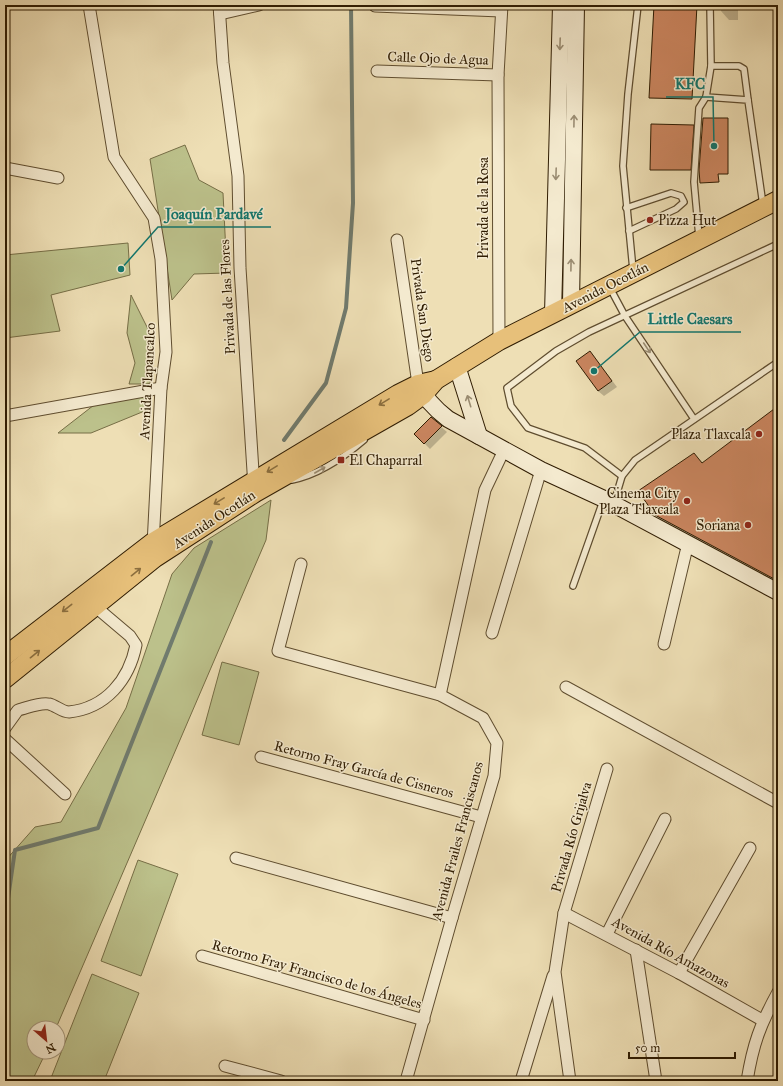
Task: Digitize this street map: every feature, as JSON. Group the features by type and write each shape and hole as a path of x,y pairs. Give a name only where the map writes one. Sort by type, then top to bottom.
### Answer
{"main road":[{"path":"553,314 561,5"},
{"path":"571,304 576,5"},
{"name":"Avenida Ocotlán","path":"259,486 380,422 421,390 499,341 771,203"},
{"path":"457,366 479,436"},
{"path":"421,390 435,409 448,419 541,470 609,501 778,592"},
{"name":"Avenida Ocotlán","path":"5,679 89,601 154,550 259,486 398,394 421,390"},
{"name":"Avenida Ocotlán","path":"5,656 89,601"}],"street":[{"name":"Avenida Tlapancalco","path":"88,5 114,157 137,189 154,218 161,259 166,352 161,388 154,550"},
{"path":"220,9 259,5"},
{"path":"375,6 502,8"},
{"name":"Privada de la Rosa","path":"499,341 498,75 502,8"},
{"name":"Privada de las Flores","path":"220,9 223,63 238,176 240,268 259,486"},
{"name":"Calle Ojo de Agua","path":"377,71 498,75"},
{"path":"5,168 58,178"},
{"name":"Privada San Diego","path":"397,240 421,390"},
{"path":"5,416 161,388"},
{"path":"440,695 485,490 504,450"},
{"path":"492,633 541,470"},
{"path":"664,644 688,543"},
{"name":"Avenida Frailes Franciscanos","path":"301,564 278,652 440,695 483,718 497,743 494,776 406,1081"},
{"path":"5,728 18,710 48,704 67,712 95,705 119,686 134,653 136,645 130,636 89,601"},
{"path":"566,687 778,803"},
{"path":"5,739 65,794"},
{"name":"Retorno Fray García de Cisneros","path":"261,757 481,817"},
{"name":"Privada Río Grijalva","path":"555,972 564,913 607,769"},
{"path":"607,934 665,819"},
{"path":"679,973 750,848"},
{"path":"236,858 452,918"},
{"name":"Avenida Río Amazonas","path":"564,913 607,934 762,1020"},
{"path":"636,950 656,1081"},
{"name":"Retorno Fray Francisco de los Ángeles","path":"202,956 424,1020"},
{"path":"521,1081 555,972"},
{"path":"555,972 570,1081"},
{"path":"747,1081 753,1048 762,1020 778,992"},
{"path":"225,1066 281,1081"}],"lane":[{"path":"633,272 623,166 638,5"},
{"path":"700,239 694,182 698,108 706,97 711,66 710,5"},
{"path":"711,66 739,66 744,69 746,74 748,100 771,203"},
{"path":"706,97 748,100"},
{"path":"626,208 671,192 681,196 684,202 676,209 629,231"},
{"path":"622,476 585,448 528,428 511,406 507,388 556,351 589,332 778,244"},
{"path":"608,285 625,316 694,419"},
{"path":"573,586 609,501 622,476 635,460 778,362"}],"green space":[{"path":"185,145 199,180 223,193 227,273 194,274 172,300 150,159"},
{"path":"128,243 130,275 51,295 60,331 5,338 5,255"},
{"path":"131,295 153,339 150,384 129,384 135,363 127,333"},
{"path":"147,395 147,410 91,433 58,433 94,405"},
{"path":"271,500 266,540 59,1020 26,1020 26,1060 42,1060 32,1081 5,1081 5,861 35,827 61,822 126,708 172,574 194,548"},
{"path":"222,662 259,672 239,745 202,735"},
{"path":"138,860 178,874 141,976 101,961"},
{"path":"92,974 139,993 104,1081 59,1081 51,1078 58,1060 66,1060 66,1040"}],"building":[{"path":"654,5 697,5 692,99 649,98"},
{"path":"703,118 728,118 728,174 718,174 719,182 700,183 699,170"},
{"path":"651,124 694,125 691,170 650,170"},
{"path":"590,351 612,381 598,391 576,361"},
{"path":"778,406 778,581 655,515 638,491 694,453 702,463"},
{"path":"431,417 442,426 424,444 414,434"}],"waterway":[{"path":"284,440 326,383 346,308 353,203 351,5"},
{"path":"5,919 15,850 98,828 211,542"}],"place":[{"name":"KFC","path":"714,146"},
{"name":"Pizza Hut","path":"650,220"},
{"name":"Joaquín Pardavé","path":"121,269"},
{"name":"Little Caesars","path":"594,371"},
{"name":"Plaza Tlaxcala","path":"759,434"},
{"name":"El Chaparral","path":"341,460"},
{"name":"Cinema City Plaza Tlaxcala","path":"687,501"},
{"name":"Soriana","path":"748,525"}]}
